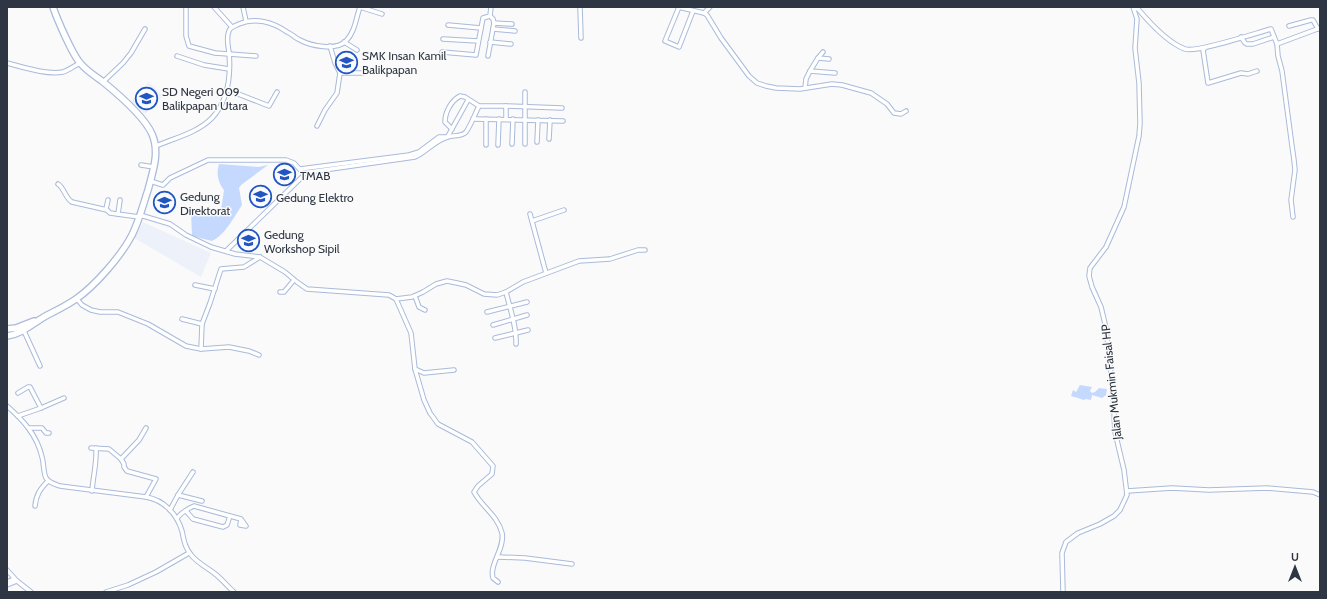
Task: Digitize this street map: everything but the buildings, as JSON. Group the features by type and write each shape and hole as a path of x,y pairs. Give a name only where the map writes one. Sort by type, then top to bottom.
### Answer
{"highway":[{"path":"7,336 24,330 77,299 99,279 118,257 129,241 139,216 156,160 156,146 153,135 144,119 103,82 80,64 56,17 53,7"},
{"path":"7,329 16,328 44,317"}],"street":[{"path":"186,7 186,36 189,46 213,53 256,56"},
{"path":"214,7 232,28"},
{"path":"243,7 246,21"},
{"path":"156,146 188,134 204,124 217,112 228,90 230,69 228,33 232,28 246,21 257,21 282,28 304,42 316,45 336,46 344,42 352,31 360,7 382,14"},
{"path":"488,56 494,23 490,16 491,7"},
{"path":"580,7 580,38"},
{"path":"693,11 679,46 665,41 678,7 704,13 710,18 721,38 756,83 776,88 805,88 832,84 842,85 871,93 887,104 894,113 901,114 906,111"},
{"path":"704,13 710,7"},
{"path":"1134,7 1138,9 1165,37 1181,47 1190,50 1205,48 1271,29 1277,44 1284,82 1294,160 1295,170 1291,200 1293,216"},
{"name":"Jalan Mukmin Faisal HP","path":"1127,491 1124,470 1115,432 1113,393 1106,328 1101,307 1089,276 1090,268 1106,247 1124,208 1139,136 1139,83 1135,48 1137,19 1134,7"},
{"path":"442,52 476,55 483,18 490,16"},
{"path":"1277,44 1319,29 1313,20 1290,26"},
{"path":"494,23 512,24"},
{"path":"448,25 481,28"},
{"path":"103,82 134,50 145,29"},
{"path":"492,29 515,32"},
{"path":"1241,37 1246,44 1274,37"},
{"path":"443,39 478,41"},
{"path":"344,42 357,50"},
{"path":"490,42 511,44"},
{"path":"317,126 325,110 337,93 340,73 335,63 330,46"},
{"path":"1205,48 1203,50 1208,82 1241,73 1248,74 1256,71"},
{"path":"805,88 806,79 823,52"},
{"path":"177,56 204,65 230,69"},
{"path":"818,58 829,59"},
{"path":"7,63 45,72 63,72 80,64"},
{"path":"810,71 835,73"},
{"path":"340,73 363,74"},
{"path":"228,90 269,106 277,92"},
{"path":"525,92 525,144"},
{"path":"452,129 446,124 445,119 451,105 455,99 460,96 479,106 562,108"},
{"path":"304,173 415,157 447,137 468,100"},
{"path":"300,169 414,154 439,137 461,135 466,133 479,106"},
{"path":"506,106 506,119"},
{"path":"473,119 563,121"},
{"path":"486,119 486,145"},
{"path":"498,145 499,119"},
{"path":"512,144 513,119"},
{"path":"537,142 538,120"},
{"path":"549,139 550,120"},
{"path":"150,181 163,185 170,178 181,172 214,159 289,160 304,173"},
{"path":"141,165 154,168"},
{"path":"226,251 303,176 304,173"},
{"path":"58,184 62,187 68,200 72,202 107,210 110,213 139,216 165,222 203,244 226,251 260,258 285,272 304,287 311,290 379,294 393,296 396,298 407,298 424,292 436,284 447,282 462,284 490,295 506,292 523,282 579,262 610,259 638,250 645,250"},
{"path":"107,210 108,200"},
{"path":"118,214 120,200"},
{"path":"532,221 564,210"},
{"path":"530,214 546,273"},
{"path":"201,349 202,324 221,269 244,267 260,258"},
{"path":"280,292 284,292 294,280"},
{"path":"195,285 215,288"},
{"path":"506,292 513,320 516,344"},
{"path":"415,296 419,307 425,310"},
{"path":"396,298 411,333 415,369 424,400 433,419 443,427 456,432 472,442 493,466 492,474 478,486 474,492 481,504 499,524 502,538 492,576 498,582"},
{"path":"77,299 85,307 100,312 115,312 123,314 160,330 182,344 201,349 229,347 249,351 259,356"},
{"path":"487,312 527,302"},
{"path":"493,325 527,315"},
{"path":"182,319 202,324"},
{"path":"24,330 40,366"},
{"path":"495,338 528,330"},
{"path":"415,369 424,373 454,370"},
{"path":"18,393 30,387 41,408"},
{"path":"18,416 64,398"},
{"path":"8,409 18,416 29,428 43,458 45,477 48,480 60,486 146,497 160,501 177,519 185,546 189,553 201,565 215,574 234,592"},
{"path":"29,428 42,428 46,433 49,433"},
{"path":"120,459 138,440 146,428"},
{"path":"91,448 109,449 120,459 127,471 156,479 146,497"},
{"path":"92,491 93,479 97,464 96,448"},
{"path":"170,510 193,472"},
{"path":"35,506 35,498 38,492 48,480"},
{"path":"1063,592 1062,553 1066,542 1117,513 1126,499 1127,491 1172,488 1209,490 1267,488 1313,492 1320,495"},
{"path":"178,495 202,501"},
{"path":"177,519 178,516 194,506 241,519"},
{"path":"186,511 193,519 223,527 227,525 230,516"},
{"path":"106,592 156,572 189,553"},
{"path":"498,557 525,558 572,564"},
{"path":"7,570 28,591"},
{"path":"7,582 16,580"},
{"path":"7,585 16,580"}],"shaded area":[{"name":"SD Negeri 009 Balikpapan Utara","path":"149,82 163,96 145,114 131,101"},
{"path":"219,164 259,167 268,165 241,185 239,188 242,205 221,235 212,241 192,236 191,213 206,216 221,210 224,190 218,178"},
{"path":"143,222 211,253 201,277 134,238"},
{"path":"1080,385 1092,387 1090,391 1092,393 1099,388 1107,389 1106,395 1102,398 1092,395 1091,400 1084,400 1071,396 1073,390 1076,392"}],"place":[{"name":"SMK Insan Kamil Balikpapan","path":"347,62"},
{"name":"SD Negeri 009 Balikpapan Utara","path":"147,98"},
{"name":"TMAB","path":"285,175"},
{"name":"Gedung Elektro","path":"261,197"},
{"name":"Gedung Direktorat","path":"165,203"},
{"name":"Gedung Workshop Sipil","path":"249,241"}]}
